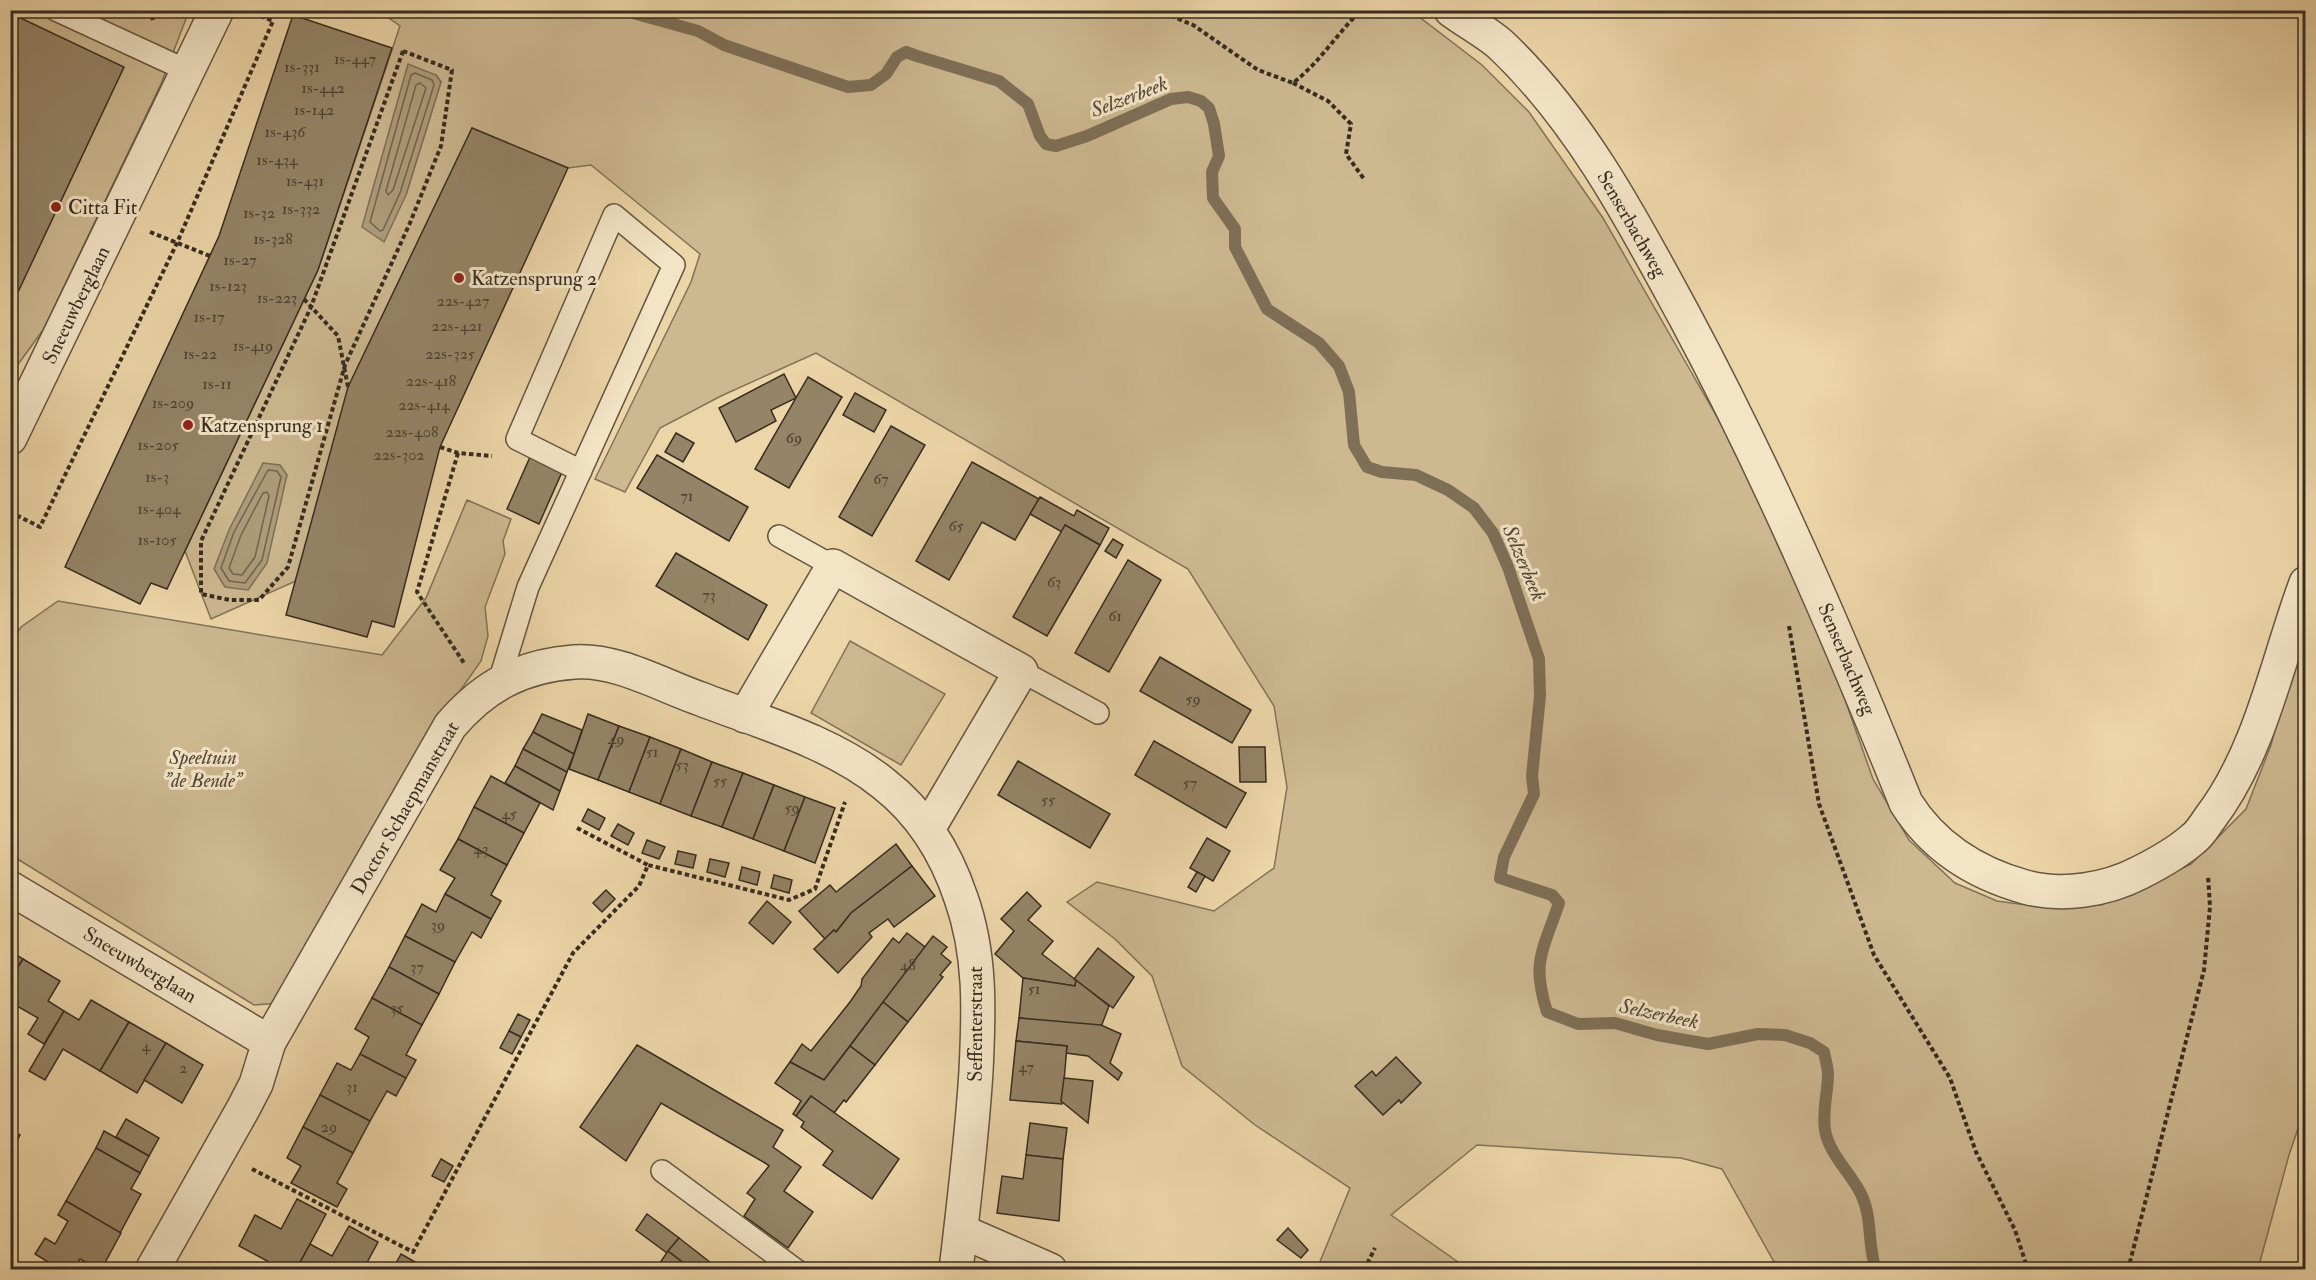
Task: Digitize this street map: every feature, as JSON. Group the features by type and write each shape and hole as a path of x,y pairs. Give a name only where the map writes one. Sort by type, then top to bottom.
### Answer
{"street":[{"name":"Sneeuwberglaan","path":"10,438 118,219 217,10"},
{"name":"Senserbachweg","path":"1451,10 1499,44 1547,96 1618,194 1716,375 1782,508 1906,802 1921,826 1947,849 1984,872 2042,891 2107,886 2147,869 2194,838 2220,804 2241,765 2263,712 2306,583"},
{"path":"745,716 834,566 1021,671 928,829"},
{"name":"Doctor Schaepmanstraat","path":"152,1269 256,1084 269,1041 450,726 470,702 499,682 535,668 576,662 611,665 745,716 838,755 883,783 928,829"},
{"name":"Seffenterstraat","path":"928,829 961,898 974,947 980,1002 973,1122 956,1269"},
{"name":"Sneeuwberglaan","path":"10,888 269,1041"},
{"path":"961,1231 1050,1269"}],"lane":[{"path":"56,10 188,71"},
{"path":"499,682 528,588 581,471 674,265 614,215 517,439 581,471"},
{"path":"779,536 834,566"},
{"path":"1021,671 1098,713"},
{"path":"663,1171 796,1269"}],"path":[{"path":"10,512 40,526 177,243 273,21 247,10"},
{"path":"1156,10 1193,25 1258,70 1293,83 1329,101 1351,124 1346,154 1364,179"},
{"path":"1293,83 1311,69 1338,33 1361,10"},
{"path":"403,51 452,70 441,146 410,223 345,365 288,567 260,600 230,600 201,594 201,541 311,307 403,51"},
{"path":"118,219 210,256"},
{"path":"304,299 338,336 348,387"},
{"path":"440,447 458,453 509,457 517,439"},
{"path":"458,453 417,592 464,663"},
{"path":"1788,621 1819,804 1874,955 1950,1077 1976,1152 2015,1230 2028,1269"},
{"path":"577,828 648,865 789,900 815,889 857,767"},
{"path":"2128,1269 2204,970 2210,907 2207,864 2194,838"},
{"path":"219,1152 413,1252 573,953 639,886 648,865"},
{"path":"1364,1269 1375,1248"}],"green space":[{"name":"Citta Fit","path":"11,11 189,11 161,84 43,330 11,374"},
{"path":"379,11 1408,11 1414,13 1482,65 1529,112 1603,218 1729,438 1819,626 1873,779 1909,840 1955,883 1997,901 2049,908 2101,905 2191,864 2246,809 2271,745 2305,623 2305,1108 2289,1155 2258,1269 1778,1269 1722,1169 1681,1158 1477,1145 1391,1215 1468,1269 1317,1269 1350,1188 1255,1125 1182,1066 1152,976 1115,939 1067,902 1097,882 1214,911 1274,868 1287,787 1274,706 1188,569 816,353 721,396 660,428 625,492 595,479 691,282 700,254 591,165 568,168 472,128 296,581 211,619 185,551 318,270 400,26","holes":["436,75 441,82 406,195"]},
{"name":"Speeltuin \"de Bende\"","path":"467,500 511,519 503,541 505,554 485,607 488,636 481,661 441,718 279,1003 254,1005 11,855 10,644 21,627 58,601 382,655 426,598"},
{"path":"850,641 945,694 901,765 811,713"}],"water":[{"path":"408,64 436,75 441,82 406,195 384,242 362,227"},
{"path":"263,463 280,465 287,475 267,563 248,590 225,587 214,569 229,530"}],"building":[{"path":"10,13 124,67 10,309"},
{"name":"Katzensprung 1","path":"293,15 392,48 318,270 167,589 151,583 140,604 65,567 219,236"},
{"name":"Katzensprung 2","path":"472,128 568,168 440,447 394,627 372,621 367,637 286,615 348,387"},
{"path":"784,374 796,398 771,410 776,421 736,442 719,408"},
{"path":"808,377 842,397 789,488 755,469"},
{"path":"855,393 886,410 874,432 843,415"},
{"path":"891,426 925,445 872,536 839,517"},
{"path":"676,433 694,443 683,462 665,452"},
{"path":"657,455 748,507 729,541 637,488"},
{"path":"530,457 562,472 539,524 507,509"},
{"path":"972,462 1039,499 1015,540 982,522 949,580 916,561"},
{"path":"1040,497 1074,516 1077,510 1109,528 1100,545 1065,525 1062,532 1030,514"},
{"path":"1065,525 1100,545 1047,636 1013,617"},
{"path":"1113,539 1123,545 1116,558 1105,551"},
{"path":"676,553 767,605 748,640 656,586"},
{"path":"1128,560 1161,580 1109,672 1075,653"},
{"path":"1160,657 1251,710 1232,743 1140,691"},
{"path":"542,714 582,730 574,754 533,732"},
{"path":"588,714 619,726 598,780 569,769"},
{"path":"619,726 650,737 629,792 598,780"},
{"path":"533,732 574,754 567,772 523,749"},
{"path":"650,737 681,749 660,804 629,792"},
{"path":"1154,741 1246,793 1226,828 1135,775"},
{"path":"1239,747 1265,747 1266,782 1240,782"},
{"path":"523,749 567,772 560,791 515,766"},
{"path":"681,749 712,762 691,816 660,804"},
{"path":"1018,761 1110,814 1090,848 998,795"},
{"path":"712,762 743,773 722,827 691,816"},
{"path":"515,766 560,791 553,810 505,783"},
{"path":"743,773 774,785 753,839 722,827"},
{"path":"491,776 540,803 524,833 474,807"},
{"path":"774,785 805,797 784,851 753,839"},
{"path":"805,797 835,808 815,863 784,851"},
{"path":"474,807 524,833 507,865 458,839"},
{"path":"588,809 605,818 599,830 582,821"},
{"path":"618,824 634,833 628,845 611,836"},
{"path":"1207,838 1230,851 1213,881 1190,868"},
{"path":"458,839 507,865 491,895 501,901 491,919 445,894 455,878 440,870"},
{"path":"647,840 665,847 659,859 642,853"},
{"path":"896,844 912,866 851,913 836,932 834,930 825,939 799,911 830,885 836,892"},
{"path":"678,851 696,855 693,868 675,864"},
{"path":"710,859 729,863 725,877 707,872"},
{"path":"912,866 935,896 894,927 888,919 869,933 872,937 838,973 814,949 834,930 836,932 851,913"},
{"path":"742,867 760,872 757,885 739,880"},
{"path":"1197,872 1205,876 1196,892 1188,887"},
{"path":"774,875 792,880 789,893 771,888"},
{"path":"606,890 615,899 602,912 593,903"},
{"path":"1027,892 1041,906 1028,920 1053,941 1042,954 1076,980 1075,986 1023,978 995,954 1014,931 1001,919"},
{"path":"445,894 491,919 481,938 472,932 455,962 405,936 422,904 436,912"},
{"path":"767,901 791,922 773,944 749,923"},
{"path":"907,933 925,947 824,1080 790,1062 802,1044 811,1051 850,1002 861,986 862,979 893,938 899,943"},
{"path":"405,936 455,962 439,994 389,967"},
{"path":"933,936 947,947 941,954 951,962 940,975 943,977 908,1022 883,1002"},
{"path":"1098,948 1134,977 1113,1008 1074,979"},
{"path":"10,951 23,959 10,980"},
{"path":"23,959 60,981 48,1001 64,1011 44,1044 28,1034 38,1018 10,1002 10,980"},
{"path":"389,967 439,994 422,1025 372,998"},
{"path":"1023,978 1075,986 1076,980 1109,1006 1101,1027 1019,1018"},
{"path":"372,998 422,1025 406,1055 416,1060 406,1078 360,1054 369,1037 355,1029"},
{"path":"91,1000 129,1022 100,1071 63,1049 45,1080 29,1071 64,1011 79,1020"},
{"path":"883,1002 908,1022 875,1065 850,1046"},
{"path":"518,1014 530,1020 521,1037 509,1031"},
{"path":"1019,1018 1101,1025 1121,1034 1110,1063 1122,1073 1118,1080 1088,1056 1066,1053 1067,1046 1016,1041"},
{"path":"129,1022 166,1043 137,1093 100,1071"},
{"path":"509,1031 521,1037 512,1054 500,1048"},
{"path":"1016,1041 1067,1046 1062,1104 1010,1100"},
{"path":"166,1043 203,1065 182,1103 144,1080"},
{"path":"637,1045 783,1130 773,1147 801,1167 784,1191 813,1212 788,1248 744,1216 755,1199 747,1193 769,1166 765,1163 661,1103 626,1161 580,1127"},
{"path":"850,1046 875,1065 846,1102 844,1100 834,1113 811,1096 796,1116 793,1114 801,1101 775,1083 790,1062 824,1080"},
{"path":"360,1054 406,1078 396,1096 387,1091 370,1121 320,1095 337,1063 351,1070"},
{"path":"1396,1057 1421,1083 1401,1103 1399,1100 1383,1115 1355,1086 1372,1071 1376,1076"},
{"path":"1064,1078 1093,1081 1088,1123 1061,1101"},
{"path":"320,1095 370,1121 353,1153 303,1127"},
{"path":"811,1096 899,1159 872,1199 823,1165 833,1151 801,1127 804,1122 796,1116"},
{"path":"126,1119 159,1138 149,1156 116,1137"},
{"path":"1030,1123 1067,1128 1063,1159 1026,1155"},
{"path":"303,1127 353,1153 337,1183 347,1189 337,1207 291,1183 301,1166 287,1158"},
{"path":"10,1131 20,1135 10,1156"},
{"path":"104,1131 149,1156 140,1173 96,1148"},
{"path":"96,1148 140,1173 131,1189 141,1194 120,1233 66,1201"},
{"path":"1026,1155 1063,1159 1059,1221 997,1213 1002,1176 1023,1179"},
{"path":"441,1159 453,1166 444,1182 432,1176"},
{"path":"297,1199 326,1214 296,1270 270,1270 273,1264 239,1246 255,1215 281,1229"},
{"path":"66,1201 121,1233 101,1270 80,1259 74,1270 61,1270 35,1254 45,1238 55,1244 68,1221 58,1215"},
{"path":"647,1214 679,1238 667,1253 636,1230"},
{"path":"349,1226 378,1242 363,1270 296,1270 310,1244 332,1256"},
{"path":"1288,1228 1308,1250 1301,1258 1277,1240"},
{"path":"679,1238 720,1270 693,1270 668,1251"},
{"path":"668,1251 692,1270 655,1270"},
{"path":"401,1254 429,1270 392,1270"}],"waterway":[{"name":"Selzerbeek","path":"622,10 698,31 724,45 848,87 871,85 886,74 897,57 906,52 999,81 1028,104 1040,136 1046,144 1056,146 1087,136 1171,99 1188,97 1201,101 1209,108 1219,156 1212,172 1213,198 1235,229 1235,247 1267,309 1319,343 1339,366 1349,392 1354,445 1367,467 1382,472 1416,475 1448,490 1474,508 1493,533 1508,567 1539,659 1540,696 1532,776 1534,794 1504,857 1500,878 1552,895 1559,903 1541,956 1540,980 1547,1012 1578,1024 1615,1023 1657,1035 1708,1044 1758,1034 1785,1035 1810,1043 1824,1052 1828,1069 1824,1116 1827,1139 1865,1203 1876,1270"}],"place":[{"name":"Citta Fit","path":"56,207"},
{"name":"Katzensprung 2","path":"459,278"},
{"name":"Katzensprung 1","path":"188,425"}]}
